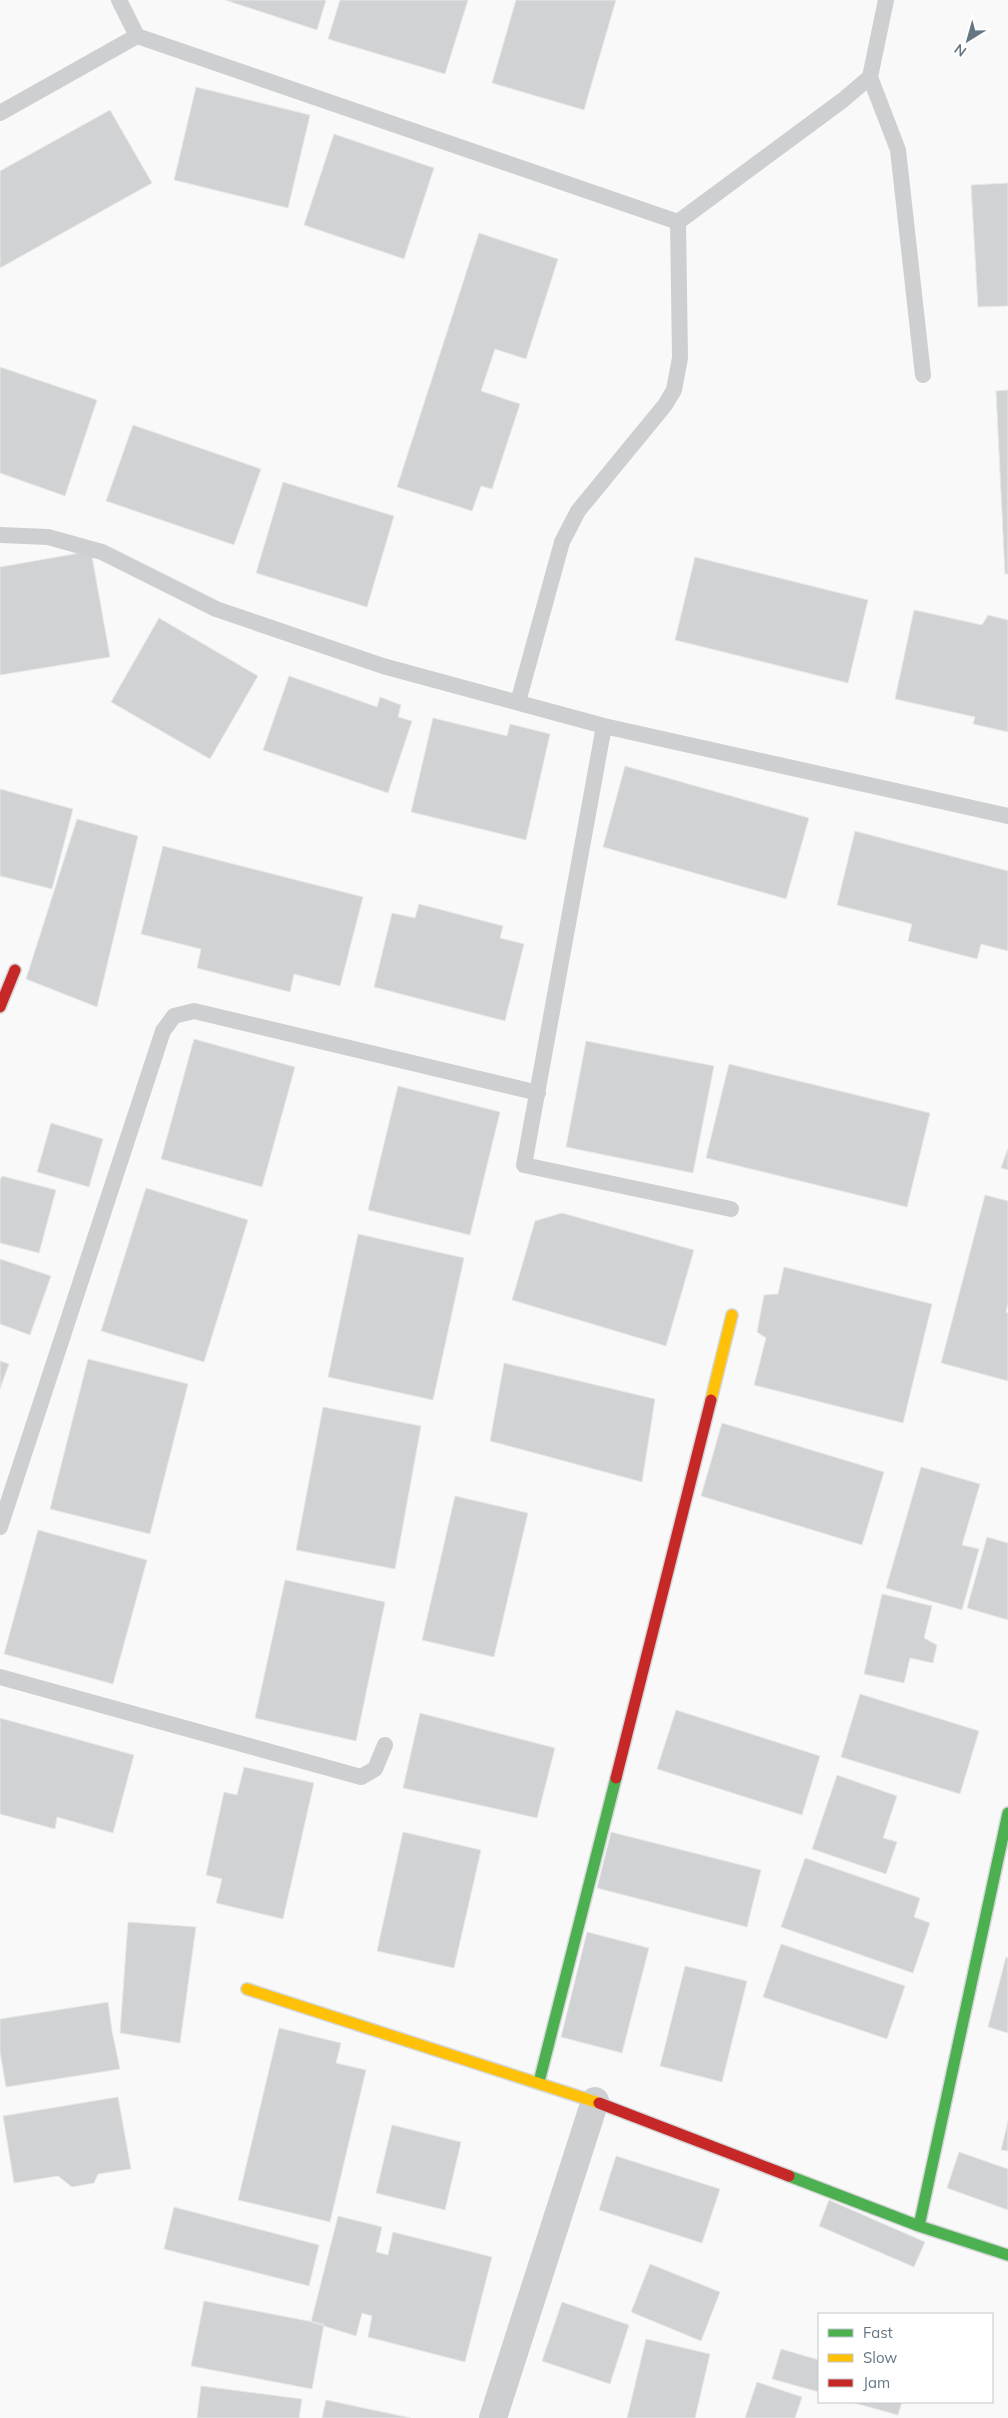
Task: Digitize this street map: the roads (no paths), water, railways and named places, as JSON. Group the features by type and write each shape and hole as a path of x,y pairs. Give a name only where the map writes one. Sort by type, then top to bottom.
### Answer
{"street":[{"path":"0,1007 15,970"},
{"path":"539,2082 732,1315"},
{"path":"919,2226 1008,1813"},
{"path":"247,1989 595,2101 919,2226 1008,2255"},
{"path":"493,2418 595,2101"}],"lane":[{"path":"119,0 137,36 678,222"},
{"path":"886,0 870,77 898,150 923,375"},
{"path":"0,112 137,36"},
{"path":"678,222 843,100 870,77"},
{"path":"518,702 562,542 578,511 665,405 674,390 680,358 678,222"},
{"path":"0,535 48,537 102,552 216,609 383,666 604,726 1008,816"},
{"path":"604,726 524,1165 730,1209"},
{"path":"0,1527 163,1031 174,1016 194,1011 538,1093"},
{"path":"0,1677 361,1777 375,1769 385,1745"}]}
